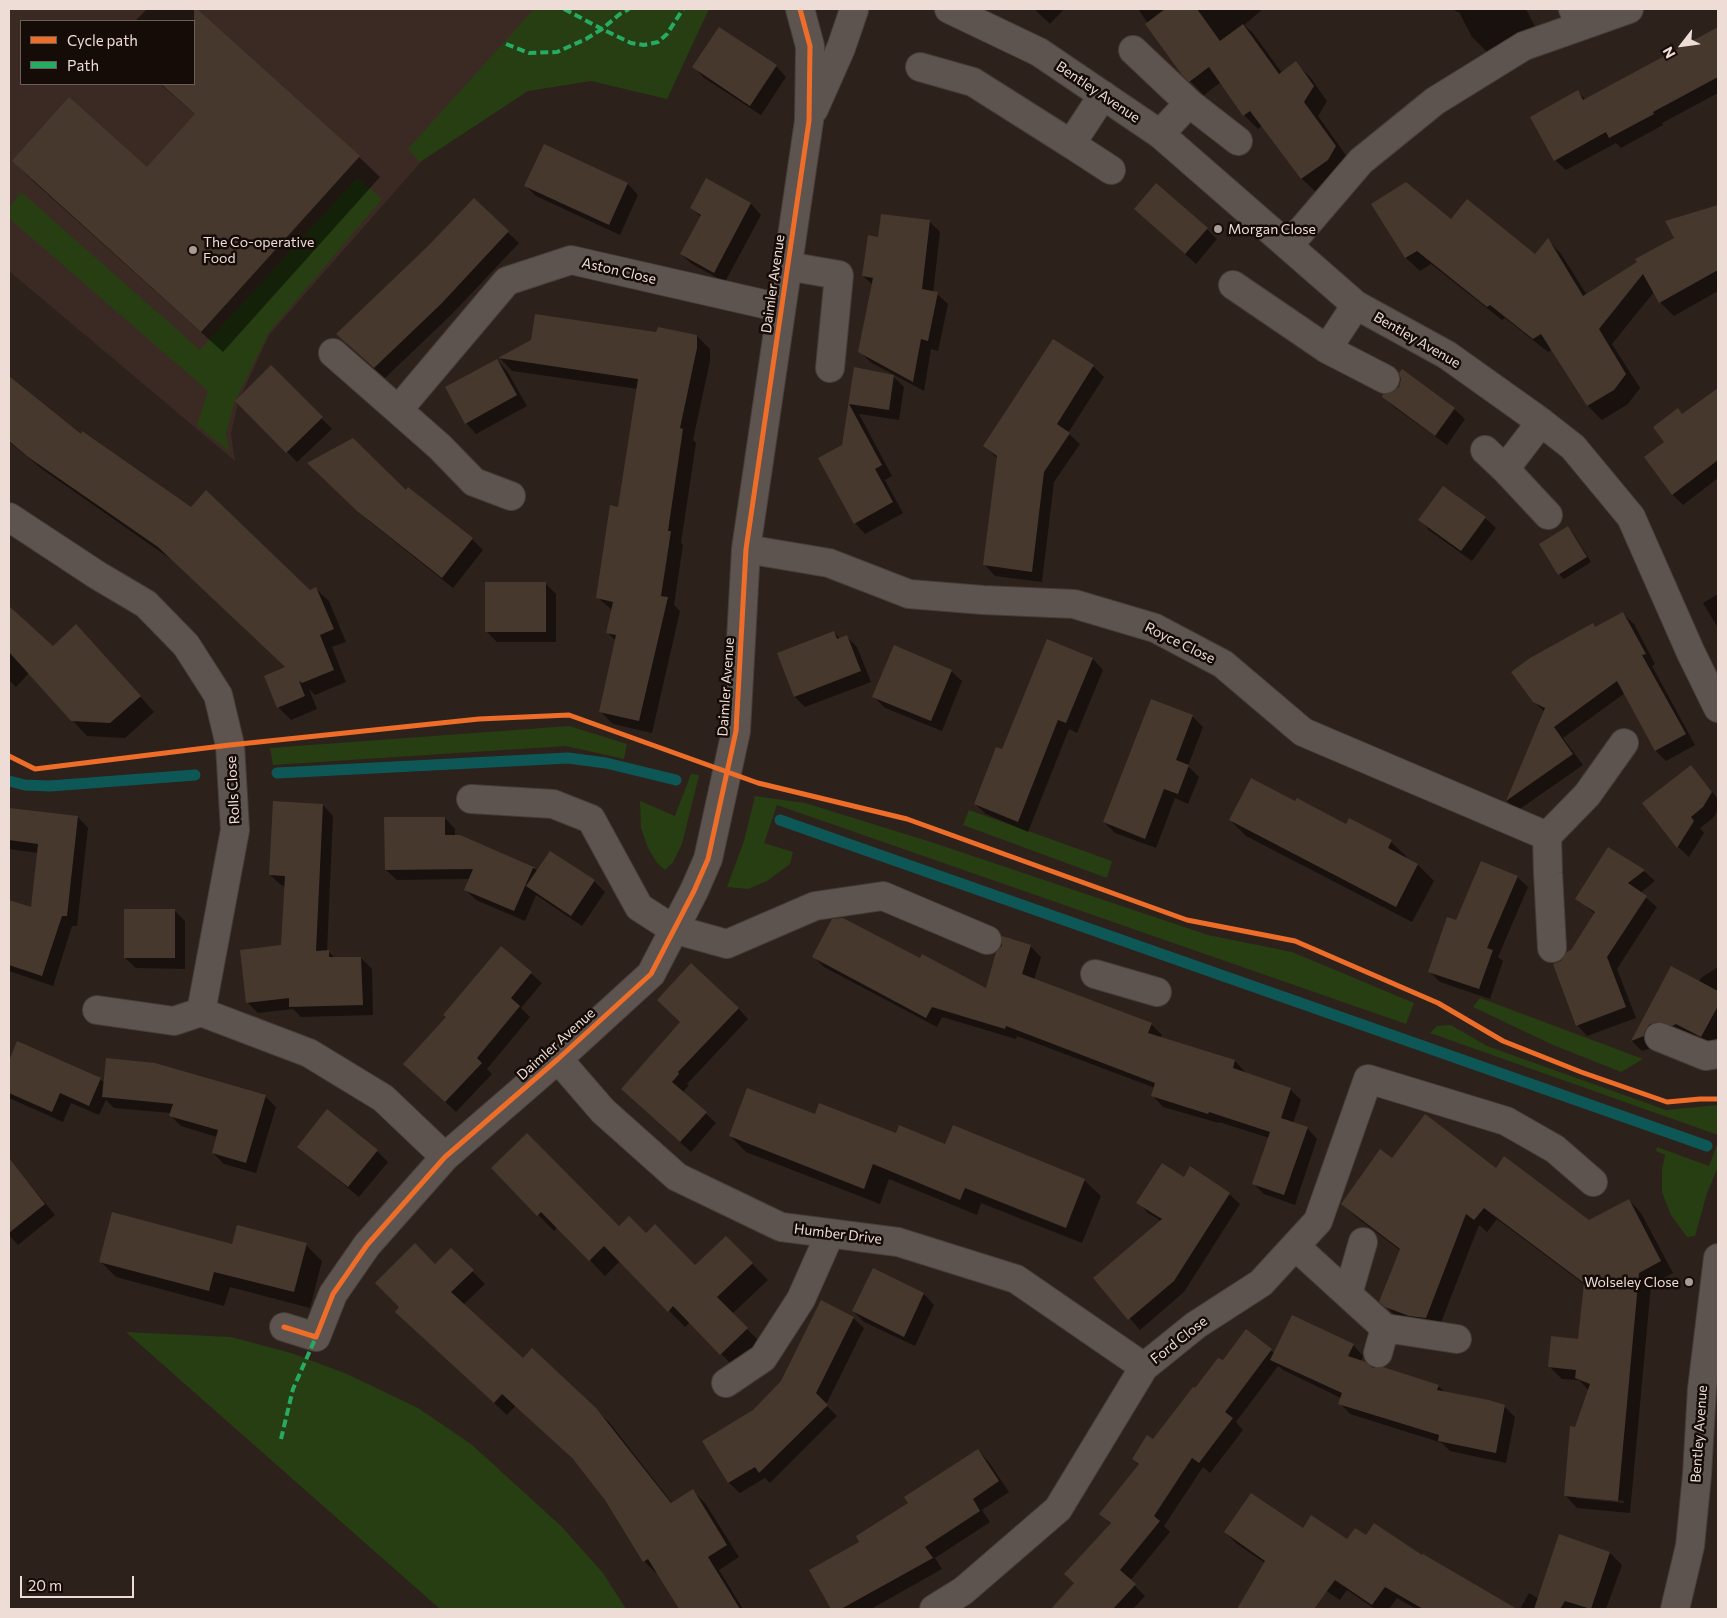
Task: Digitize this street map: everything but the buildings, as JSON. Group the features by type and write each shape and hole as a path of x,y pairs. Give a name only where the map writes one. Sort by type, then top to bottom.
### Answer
{"street":[{"name":"Daimler Avenue","path":"284,1327 316,1337 333,1294 367,1245 445,1157 558,1059 651,974 694,891 708,859 736,731 746,549 808,121 810,46 800,9"},
{"name":"Daimler Avenue","path":"808,121 841,48 853,9"},
{"name":"Bentley Avenue","path":"949,9 1028,46 1160,134 1356,304 1447,355 1573,447 1631,518 1691,653 1718,708"},
{"name":"Bentley Avenue","path":"995,9 1028,46"},
{"path":"1289,245 1361,161 1435,102 1524,46 1577,18 1629,9"},
{"path":"1133,50 1189,103 1238,141"},
{"path":"920,67 973,82 1111,170"},
{"path":"1071,144 1102,95"},
{"path":"1160,134 1189,103"},
{"name":"Aston Close","path":"398,410 507,281 570,260 781,308"},
{"path":"787,266 839,275 830,368"},
{"path":"1233,285 1327,348 1385,379"},
{"path":"1327,348 1356,304"},
{"path":"333,353 440,447 474,482 511,496"},
{"path":"1505,469 1541,422"},
{"path":"1485,450 1548,515"},
{"name":"Rolls Close","path":"9,517 97,576 146,604 186,646 218,695 230,745 235,830 201,1012"},
{"name":"Royce Close","path":"746,549 828,563 909,594 983,600 1074,604 1155,628 1223,664 1303,732 1548,836"},
{"path":"1552,948 1548,836 1587,795 1624,743"},
{"path":"471,799 553,804 592,818 639,907 673,929 727,944 815,906 883,896 987,940"},
{"path":"1096,974 1157,992"},
{"path":"97,1010 174,1021 201,1012 309,1053 383,1098 445,1157"},
{"path":"1659,1037 1706,1056 1718,1054"},
{"name":"Humber Drive","path":"558,1059 603,1111 677,1176 780,1227 898,1242 1016,1279 1144,1367"},
{"name":"Ford Close","path":"934,1609 963,1591 1058,1509 1144,1367 1196,1324 1261,1283 1318,1221 1368,1079 1506,1121 1555,1149 1593,1182"},
{"path":"726,1383 763,1358 801,1299 830,1234"},
{"path":"1348,1294 1363,1242"},
{"path":"1295,1246 1348,1294 1381,1341 1457,1339"},
{"name":"Bentley Avenue","path":"1675,1609 1708,1476 1702,1389 1718,1258"}],"shaded area":[{"path":"12,9 555,9 269,335 238,402 231,434 235,461 9,271 9,13"}],"green space":[{"path":"534,9 709,9 667,99 591,81 528,91 420,162 408,149"},
{"path":"357,178 382,199 269,332 234,403 226,434 229,451 197,425 208,391 9,218 9,208 21,192 200,350"},
{"path":"569,726 627,744 624,759 566,746 273,765 270,748"},
{"path":"691,774 699,775 682,844 673,862 665,870 657,863 648,848 641,828 640,801 675,816"},
{"path":"755,796 805,803 931,842 1208,935 1292,952 1414,1003 1406,1024 777,805 764,843 793,852 790,864 767,881 748,889 727,887 744,841"},
{"path":"969,810 1112,861 1107,878 963,825"},
{"path":"1480,998 1643,1059 1621,1072 1553,1045 1473,1007"},
{"path":"1451,1025 1487,1046 1666,1110 1718,1105 1718,1135 1430,1033 1437,1026"},
{"path":"1718,1142 1718,1167 1707,1193 1695,1236 1687,1237 1671,1215 1662,1192 1662,1170 1665,1155 1656,1151 1657,1147 1709,1166"},
{"path":"126,1332 231,1337 291,1353 347,1374 418,1408 471,1444 562,1527 603,1573 626,1609 440,1609"}],"waterway":[{"path":"277,773 568,758 606,763 676,780"},
{"path":"9,781 25,785 50,786 195,775"},
{"path":"780,820 1707,1146"}],"marked path":[{"path":"564,9 602,29 629,9"},
{"path":"506,44 529,53 557,52 586,39 602,29 631,43 644,45 658,42 667,34 683,9"},
{"path":"281,1439 293,1389 316,1337"}],"cycle path":[{"path":"284,1327 316,1337 333,1294 367,1245 445,1157 558,1059 651,974 694,891 708,859 736,731 746,549 809,121 810,46 800,9"},
{"path":"9,756 35,769 230,745 479,719 569,715 758,783 907,819 1187,920 1295,941 1438,1003 1503,1041 1581,1072 1667,1102 1718,1099"}],"place":[{"name":"Morgan Close","path":"1218,229"},
{"name":"The Co-operative Food","path":"193,250"},
{"name":"Wolseley Close","path":"1689,1282"}]}
